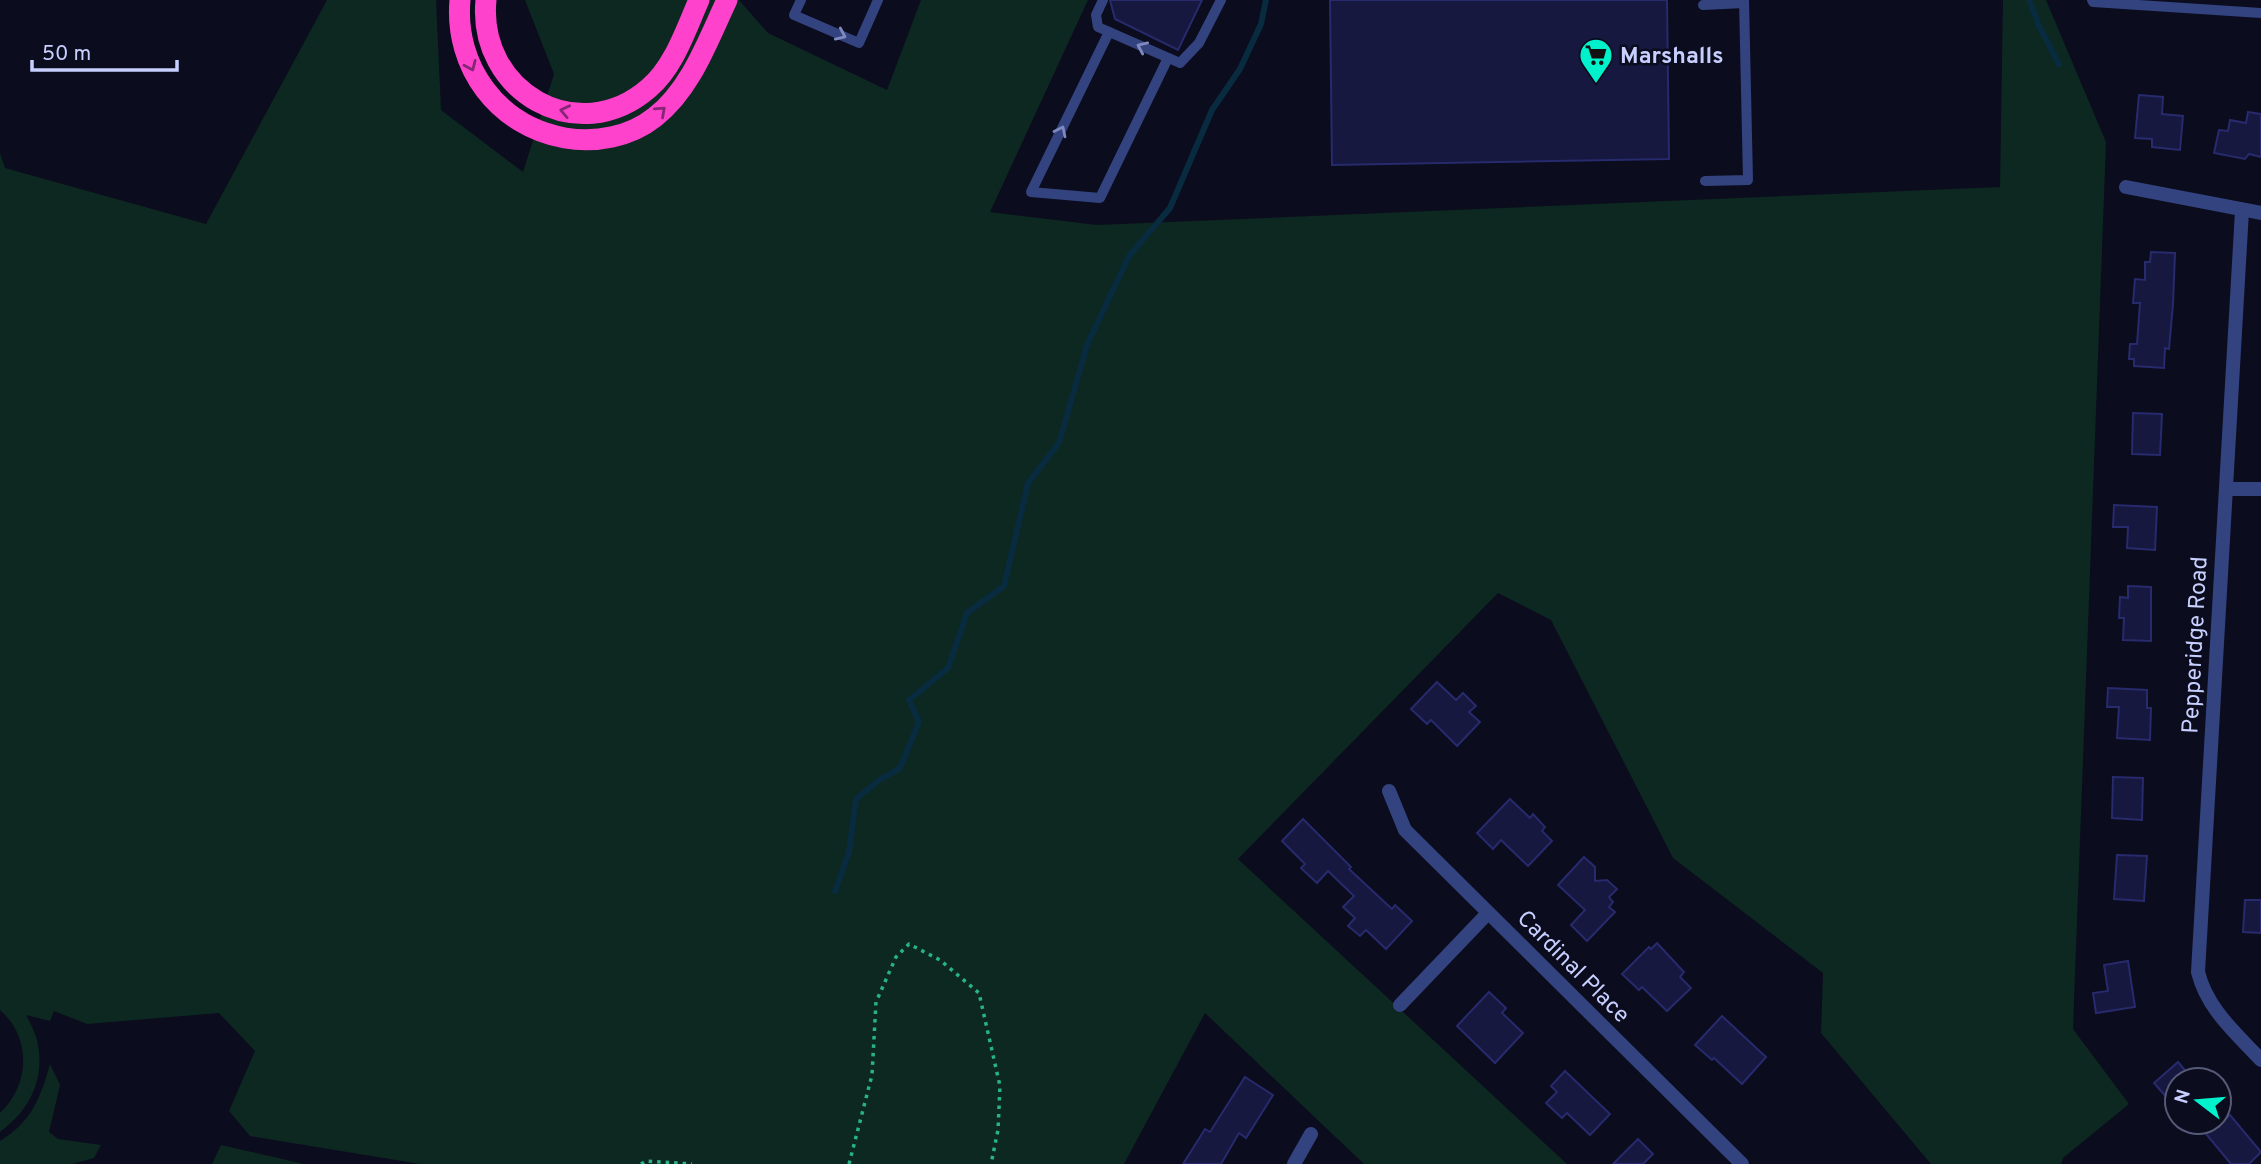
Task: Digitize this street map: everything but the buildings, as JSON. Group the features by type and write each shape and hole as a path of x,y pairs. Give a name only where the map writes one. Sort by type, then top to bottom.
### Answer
{"highway":[{"path":"460,0 463,48 478,81 488,95 512,117 539,131 587,140 632,130 667,107 692,72 724,6"},
{"path":"486,0 486,32 497,62 505,74 534,101 557,110 582,114 625,105 652,87 670,61 699,1"}],"street":[{"path":"2126,187 2261,213"},
{"name":"Pepperidge Road","path":"2242,211 2198,972 2202,990 2211,1007 2261,1060"},
{"path":"2226,489 2261,489"},
{"name":"Cardinal Place","path":"1389,791 1405,830 1742,1164"},
{"path":"1401,1005 1489,913"},
{"path":"1294,1164 1311,1134"}],"lane":[{"path":"801,0 794,15 859,43 875,1"},
{"path":"1103,0 1096,15 1098,27 1180,63 1199,43 1221,0"},
{"path":"2092,0 2261,13"},
{"path":"1703,5 1744,1 1748,180 1705,181"},
{"path":"1109,32 1031,192 1100,198 1168,58"}],"path":[{"path":"849,1164 872,1074 876,1002 896,957 909,944 940,960 979,993 1000,1086 998,1130 991,1164"},
{"path":"641,1164 646,1161 692,1164"}],"green space":[{"path":"327,0 436,0 441,110 523,172 554,74 525,0 739,0 768,33 887,90 921,0 1088,0 990,212 1097,225 2000,187 2003,0 2046,0 2106,142 2073,1029 2129,1104 2063,1158 2061,1164 1931,1164 1821,1033 1823,973 1673,858 1551,620 1498,593 1238,859 1567,1164 1364,1164 1205,1013 1124,1164 420,1164 250,1136 229,1111 255,1051 219,1013 87,1024 54,1011 50,1021 26,1015 37,1040 37,1080 20,1114 0,1132 0,1113 17,1089 23,1062 18,1034 0,1010 0,153 5,168 206,224"},
{"path":"50,1064 60,1085 49,1132 58,1139 101,1145 94,1158 72,1164 0,1164 0,1141 20,1125 33,1108"},
{"path":"221,1145 304,1164 212,1164"}],"waterway":[{"path":"835,891 849,852 856,799 900,768 919,722 909,700 948,668 967,613 1004,586 1028,483 1059,443 1087,345 1129,256 1170,208 1212,110 1240,69 1261,24 1266,0"},
{"path":"2029,0 2059,64"}],"place":[{"name":"Marshalls","path":"1596,85"}]}
